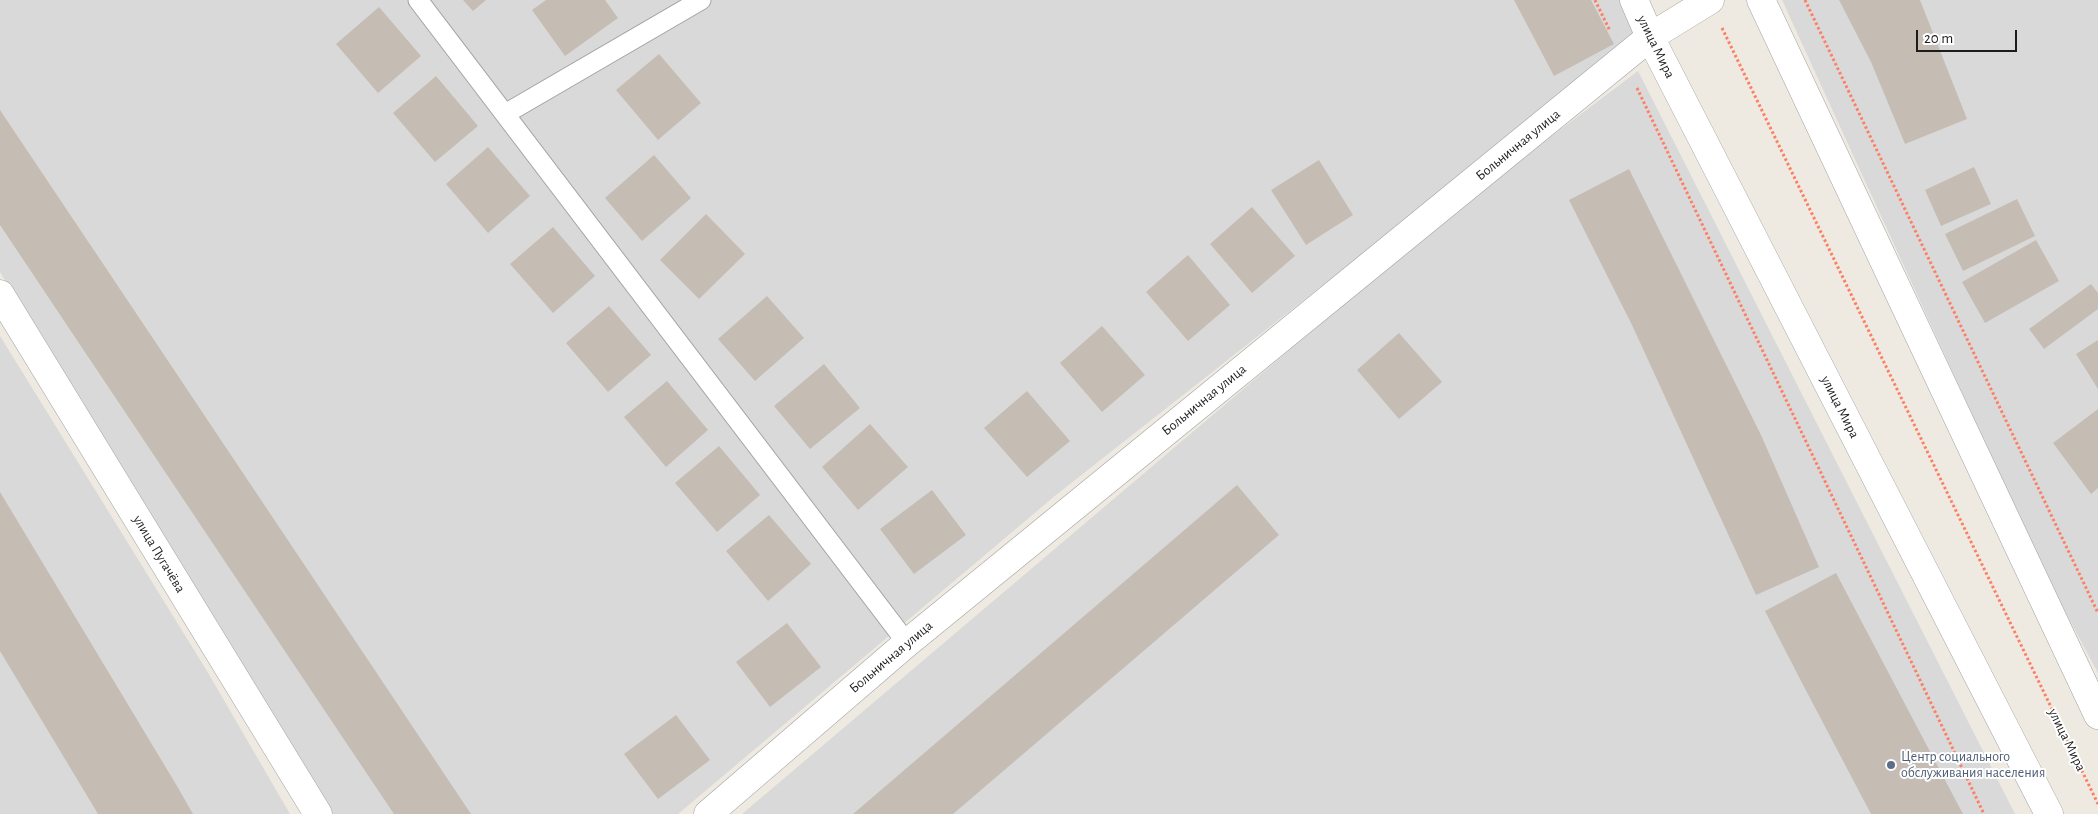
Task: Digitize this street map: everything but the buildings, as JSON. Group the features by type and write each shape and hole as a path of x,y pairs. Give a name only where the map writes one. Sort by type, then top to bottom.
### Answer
{"street":[{"name":"улица Мира","path":"1634,0 1650,37 2049,814"},
{"name":"Больничная улица","path":"708,814 907,642 1650,37 1710,0"},
{"path":"1760,0 2098,715"},
{"name":"улица Пугачёва","path":"0,294 318,814"}],"lane":[{"path":"418,0 907,642"},
{"path":"505,114 701,0"}],"path":[{"path":"1595,0 1984,814"},
{"name":"улица Мира","path":"1710,0 2098,804"},
{"path":"1805,0 2098,612"}],"shaded area":[{"path":"0,0 1621,0 1638,37 1056,495 678,814 332,814 0,272"},
{"path":"1782,0 2098,0 2098,673 2047,578"},
{"path":"1638,71 2015,814 742,814 1464,202"},
{"path":"0,336 207,671 290,814 0,814"}],"place":[{"name":"Центр социального обслуживания населения","path":"1891,765"}]}
